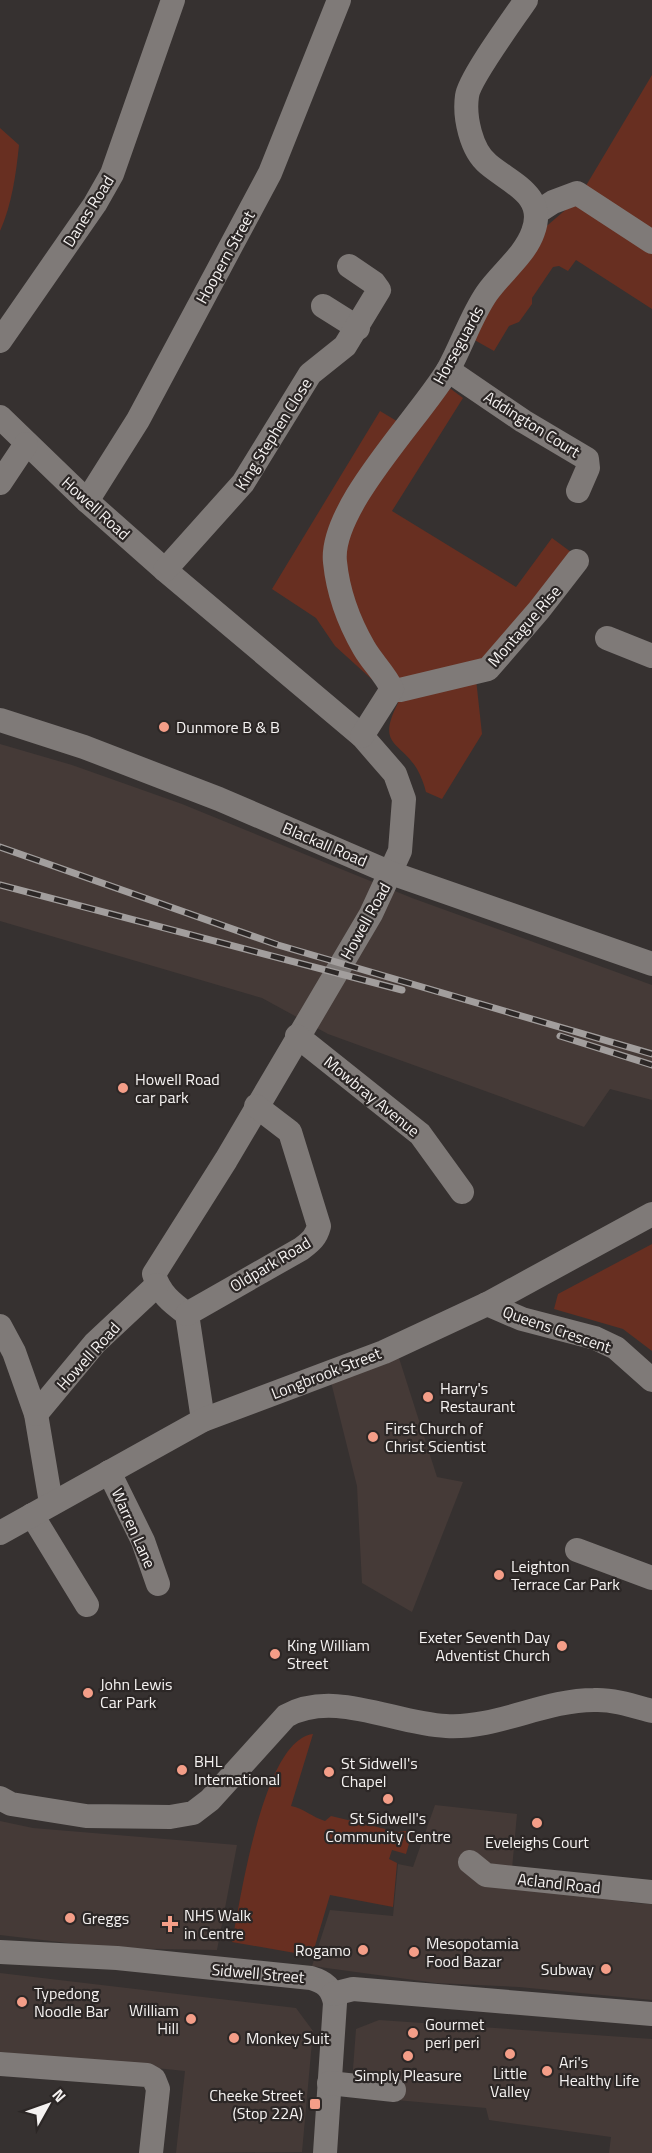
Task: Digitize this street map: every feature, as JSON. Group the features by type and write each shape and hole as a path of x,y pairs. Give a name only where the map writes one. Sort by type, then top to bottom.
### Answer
{"street":[{"name":"Danes Road","path":"0,341 95,204 112,174 173,0"},
{"name":"Hoopern Street","path":"87,501 138,420 266,182 339,0"},
{"path":"526,0 469,88 467,114 479,154 486,163 527,191 533,200 536,213 554,202 577,193 652,242"},
{"name":"Horseguards","path":"392,689 364,648 340,592 335,560 338,539 355,500 448,370 486,294 534,231 536,213"},
{"name":"King Stephen Close","path":"165,570 243,483 310,374 336,356 358,328 379,290 374,283 349,266"},
{"path":"323,306 358,328"},
{"name":"Addington Court","path":"448,370 523,421 587,459 588,468 578,491"},
{"name":"Howell Road","path":"0,417 87,501 165,570 362,736 395,774 404,799 400,851 371,914 256,1106 156,1280 95,1343 36,1414"},
{"path":"0,483 26,444"},
{"name":"Montague Rise","path":"392,689 400,690 488,669 577,561"},
{"path":"607,638 652,656"},
{"path":"362,736 392,689"},
{"name":"Blackall Road","path":"0,720 84,747 198,791 391,873 652,964"},
{"name":"Mowbray Avenue","path":"303,1026 420,1134 462,1192"},
{"name":"Oldpark Road","path":"187,1314 301,1249 315,1238 318,1232 319,1226 290,1132 256,1106"},
{"name":"Longbrook Street","path":"0,1533 202,1419 384,1352 487,1304 652,1214"},
{"path":"156,1280 169,1300 187,1314 202,1419"},
{"name":"Queens Crescent","path":"487,1304 522,1319 595,1338 616,1348 652,1380"},
{"path":"0,1326 14,1352 36,1414 41,1509 87,1605"},
{"name":"Warren Lane","path":"109,1472 143,1541 158,1584"},
{"path":"577,1551 652,1578"},
{"path":"0,1798 11,1804 86,1816 170,1817 193,1813 210,1800 281,1722 298,1709 318,1706 336,1706 433,1726 459,1727 531,1710 594,1700 652,1711"},
{"name":"Acland Road","path":"470,1862 486,1875 652,1892"},
{"name":"Sidwell Street","path":"0,1952 117,1959 312,1978 325,1982 333,1994"},
{"path":"324,2153 335,2003 333,1994 353,1989 652,2014"},
{"path":"0,2064 147,2075 154,2079 158,2089 152,2153"},
{"path":"329,2083 394,2090"}],"shaded area":[{"path":"652,75 652,231 584,189"},
{"path":"0,128 19,145 15,178 0,231"},
{"path":"570,206 586,206 652,251 652,309 576,260 568,271 559,266 553,267 532,298 532,304 519,322 509,326 494,351 471,338 542,230"},
{"path":"451,389 463,398 392,511 516,587 552,538 575,555 476,679 482,734 442,799 426,792 417,769 393,742 389,728 398,703 335,646 316,618 272,589 380,411 410,429 437,391"},
{"path":"0,744 72,765 182,804 412,898 652,985 652,1100 610,1089 584,1127 328,1034 262,998 0,921"},
{"path":"652,1244 652,1351 623,1329 554,1309 558,1294"},
{"path":"399,1358 437,1477 463,1482 412,1612 362,1583 357,1486 331,1382"},
{"path":"313,1734 291,1806 325,1821 331,1816 398,1832 413,1830 406,1854 392,1850 389,1859 397,1863 393,1907 330,1895 312,1956 232,1942 248,1858 268,1791 281,1763 296,1743"},
{"path":"435,1805 517,1814 512,1869 632,1903 652,1904 652,2000 519,1987 436,1983 312,1966 330,1910 393,1916 398,1864 413,1867"},
{"path":"0,1821 33,1828 237,1845 217,1950 110,1948 0,1935"},
{"path":"0,1973 296,2008 313,2031 302,2152 176,2153 185,2071 0,2052"},
{"path":"379,2020 652,2039 652,2153 609,2153 611,2137 489,2120 486,2108 351,2096 356,2029"}],"railway":[{"path":"0,847 278,945 652,1054"},
{"path":"0,885 402,990"},
{"path":"560,1036 652,1065"}],"place":[{"name":"Dunmore B & B","path":"164,727"},
{"name":"Howell Road car park","path":"123,1088"},
{"name":"Harry's Restaurant","path":"428,1397"},
{"name":"First Church of Christ Scientist","path":"373,1437"},
{"name":"Leighton Terrace Car Park","path":"499,1575"},
{"name":"Exeter Seventh Day Adventist Church","path":"562,1646"},
{"name":"King William Street","path":"275,1654"},
{"name":"John Lewis Car Park","path":"88,1693"},
{"name":"BHL International","path":"182,1770"},
{"name":"St Sidwell's Chapel","path":"329,1772"},
{"name":"St Sidwell's Community Centre","path":"388,1799"},
{"name":"Eveleighs Court","path":"537,1823"},
{"name":"Greggs","path":"70,1918"},
{"name":"NHS Walk in Centre","path":"170,1924"},
{"name":"Rogamo","path":"363,1950"},
{"name":"Mesopotamia Food Bazar","path":"414,1952"},
{"name":"Subway","path":"606,1969"},
{"name":"Typedong Noodle Bar","path":"22,2002"},
{"name":"William Hill","path":"191,2019"},
{"name":"Gourmet peri peri","path":"413,2033"},
{"name":"Monkey Suit","path":"234,2038"},
{"name":"Little Valley","path":"510,2054"},
{"name":"Simply Pleasure","path":"408,2056"},
{"name":"Ari's Healthy Life","path":"547,2071"},
{"name":"Cheeke Street (Stop 22A)","path":"315,2104"}]}
